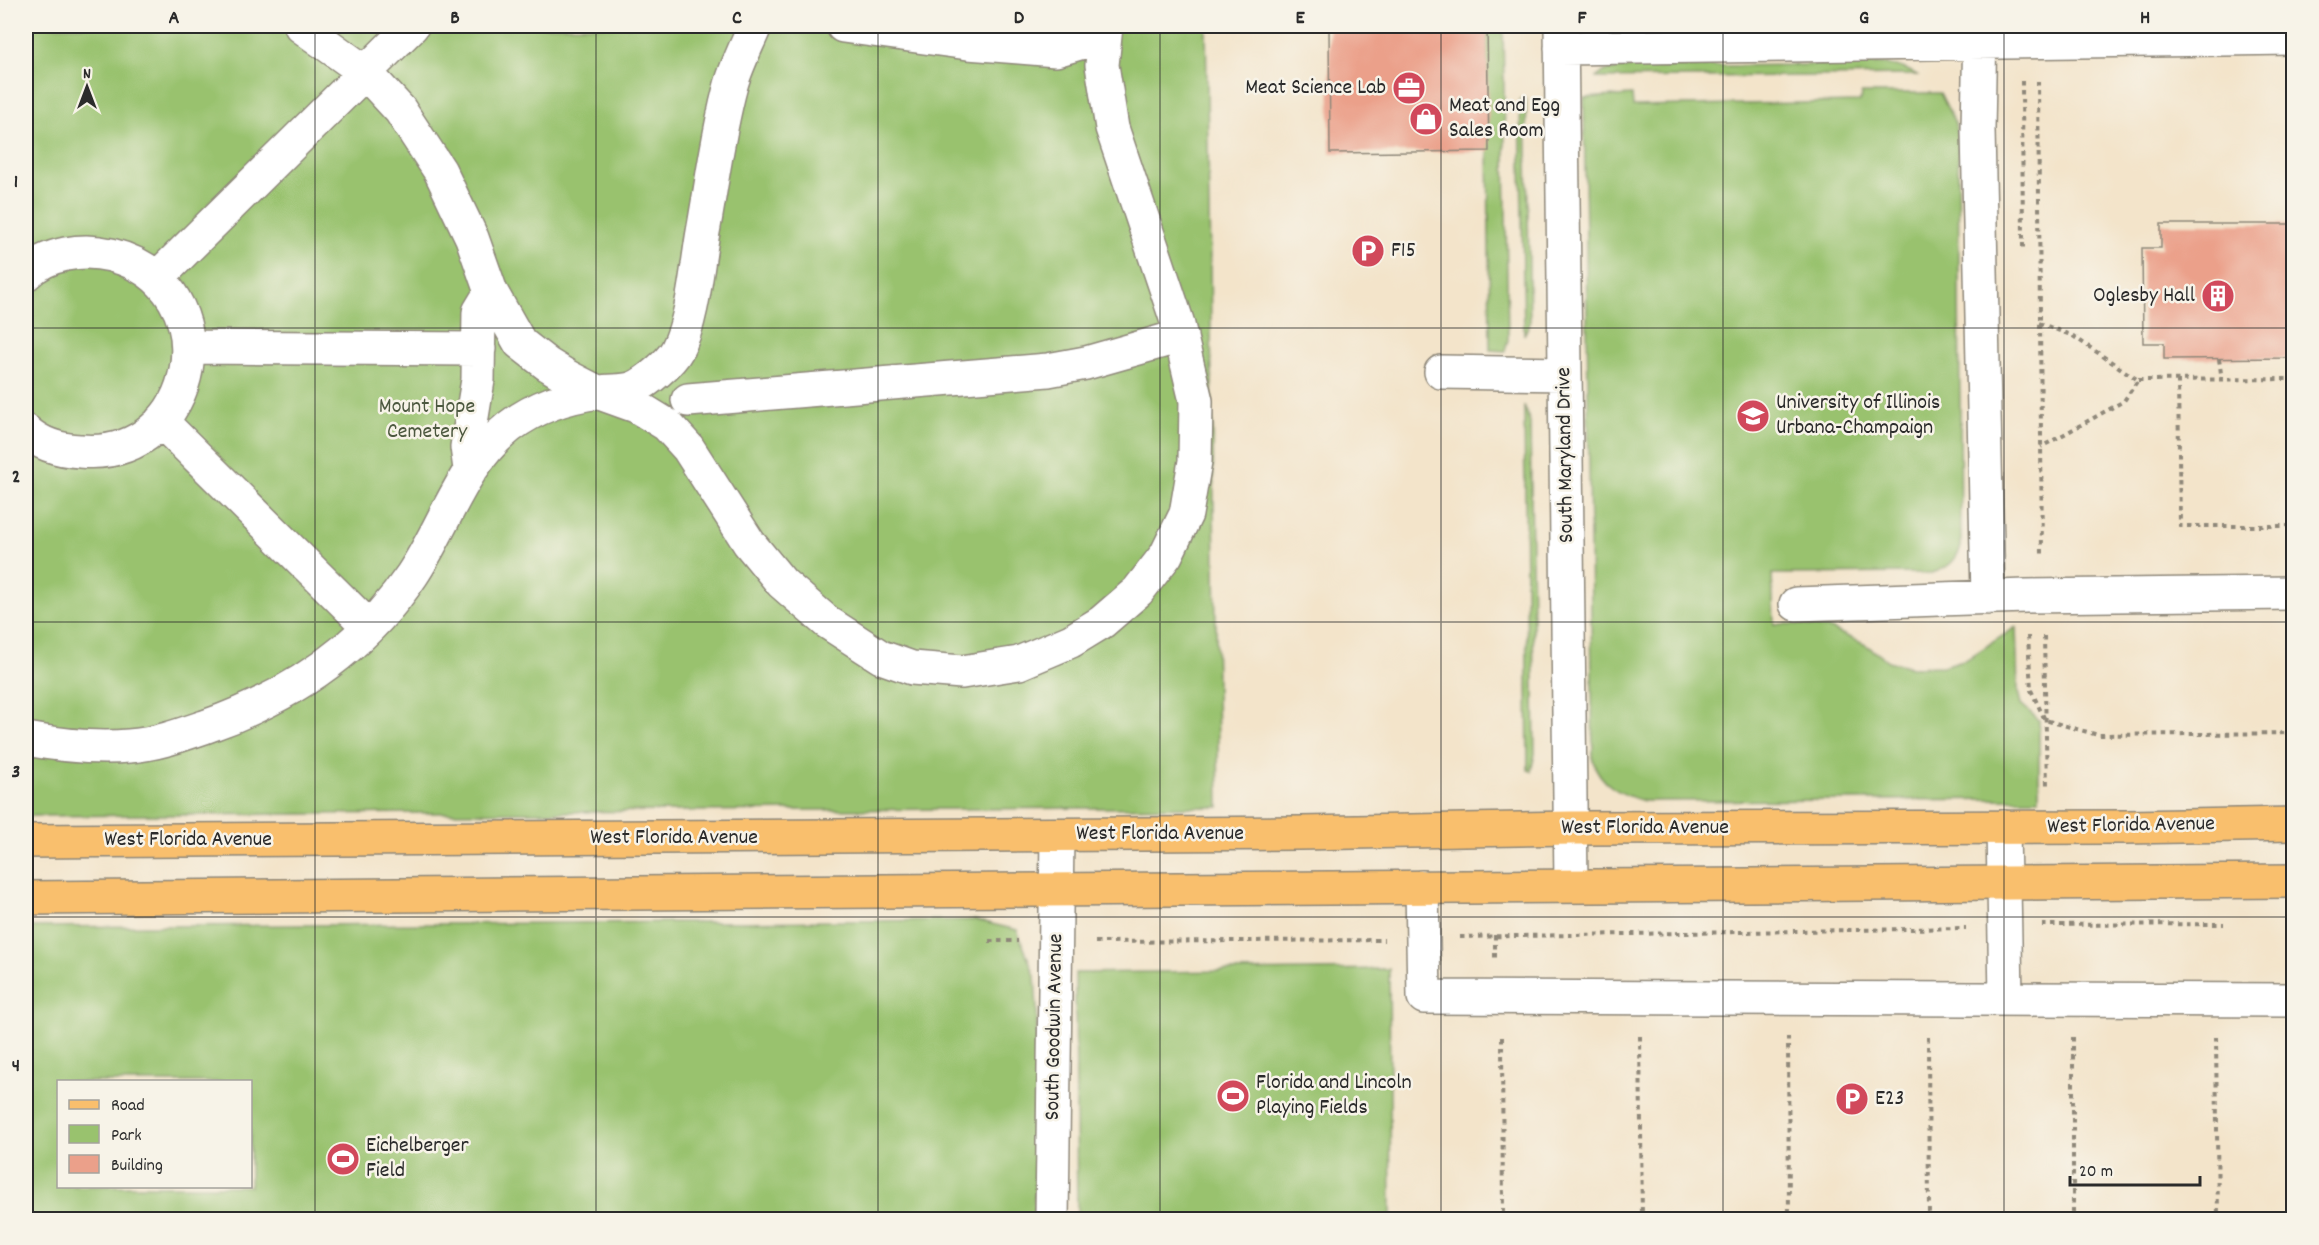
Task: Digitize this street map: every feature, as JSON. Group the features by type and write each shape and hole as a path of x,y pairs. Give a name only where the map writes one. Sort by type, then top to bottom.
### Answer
{"main road":[{"name":"West Florida Avenue","path":"26,841 2294,824"},
{"path":"26,898 2294,881"}],"street":[{"path":"301,26 365,72 400,110 440,171 472,238 491,292 520,344 547,364 597,392 636,406 667,425 688,448 749,543 782,583 827,622 881,657 912,668 962,672 1019,663 1071,641 1102,622 1138,591 1166,555 1186,514 1195,461 1196,401 1180,336 1112,128 1102,64 1105,28"},
{"path":"157,278 412,26"},
{"path":"700,468 689,430 688,320 719,138 732,83 754,26"},
{"path":"843,26 968,43 1056,50 1083,42 1105,28"},
{"path":"1561,37 1980,34 2031,41 2224,32 2294,38"},
{"path":"1980,34 1978,130 1988,598"},
{"name":"South Maryland Drive","path":"1561,37 1571,885"},
{"path":"26,274 32,268 63,254 97,252 129,260 157,278 178,305 188,338 187,371 176,402 155,427 127,445 95,453 62,450 32,437 26,430"},
{"path":"470,469 467,447 478,380 479,312 491,292"},
{"path":"26,739 60,745 127,747 165,741 227,719 295,687 346,650 400,592 424,557 470,469 495,440 525,416 560,400 597,392 633,388 663,367 677,350 688,320"},
{"path":"688,400 1048,370 1086,363 1180,336"},
{"path":"188,347 478,348"},
{"path":"1441,372 1565,374"},
{"path":"161,421 369,627"},
{"path":"1796,604 2294,593"},
{"path":"2003,827 2006,999"},
{"name":"South Goodwin Avenue","path":"1052,1220 1053,981 1057,835"},
{"path":"1422,887 1424,997 2294,1000"}],"path":[{"path":"2023,253 2031,41"},
{"path":"2031,41 2037,86 2040,447 2031,690 2045,720 2098,735 2294,734"},
{"path":"2039,323 2073,336 2138,380 2294,379"},
{"path":"2219,359 2222,380"},
{"path":"2040,447 2124,401 2138,380"},
{"path":"2178,380 2180,526 2294,526"},
{"path":"2034,597 2045,720 2047,798"},
{"path":"2037,925 2235,924"},
{"path":"1490,935 1962,928"},
{"path":"1103,942 1374,940"},
{"path":"1502,1029 1503,1220"},
{"path":"1640,1029 1642,1220"},
{"path":"1788,1029 1789,1220"},
{"path":"1928,1030 1929,1220"},
{"path":"2073,1030 2073,1220"},
{"path":"2216,1031 2218,1220"}],"green space":[{"name":"Mount Hope Cemetery","path":"26,26 1206,26 1219,807 26,816"},
{"path":"1487,26 1503,26 1508,340 1505,351 1490,350"},
{"path":"1878,64 1898,66 1917,75 1596,78 1605,71 1628,67"},
{"path":"1861,93 1940,93 1955,123 1958,142 1961,547 1950,564 1932,573 1772,574 1774,624 1799,624 1831,629 1866,645 1888,661 1912,667 1943,666 1967,659 2016,627 2018,692 2021,704 2039,720 2039,799 1644,801 1636,799 1606,783 1593,761 1584,98 1632,95 1633,106 1860,102"},
{"path":"1520,99 1526,99 1530,323 1524,335"},
{"path":"1524,406 1530,422 1535,754 1531,771 1528,770"},
{"path":"975,920 1017,930 1035,976 1037,1010 1034,1219 26,1219 26,927"},
{"name":"Florida and Lincoln Playing Fields","path":"1389,969 1391,1219 1077,1219 1075,973"}],"building":[{"name":"Meat Science Lab","path":"1329,26 1487,26 1489,151 1330,153"},
{"name":"Oglesby Hall","path":"2161,224 2294,224 2294,358 2164,359 2164,343 2143,343 2142,248 2161,248"}],"place":[{"name":"Meat Science Lab","path":"1409,88"},
{"name":"Meat and Egg Sales Room","path":"1426,119"},
{"name":"F15","path":"1368,251"},
{"name":"Oglesby Hall","path":"2218,296"},
{"name":"University of Illinois Urbana-Champaign","path":"1753,416"},
{"name":"Florida and Lincoln Playing Fields","path":"1233,1096"},
{"name":"E23","path":"1852,1099"},
{"name":"Eichelberger Field","path":"343,1159"}]}
